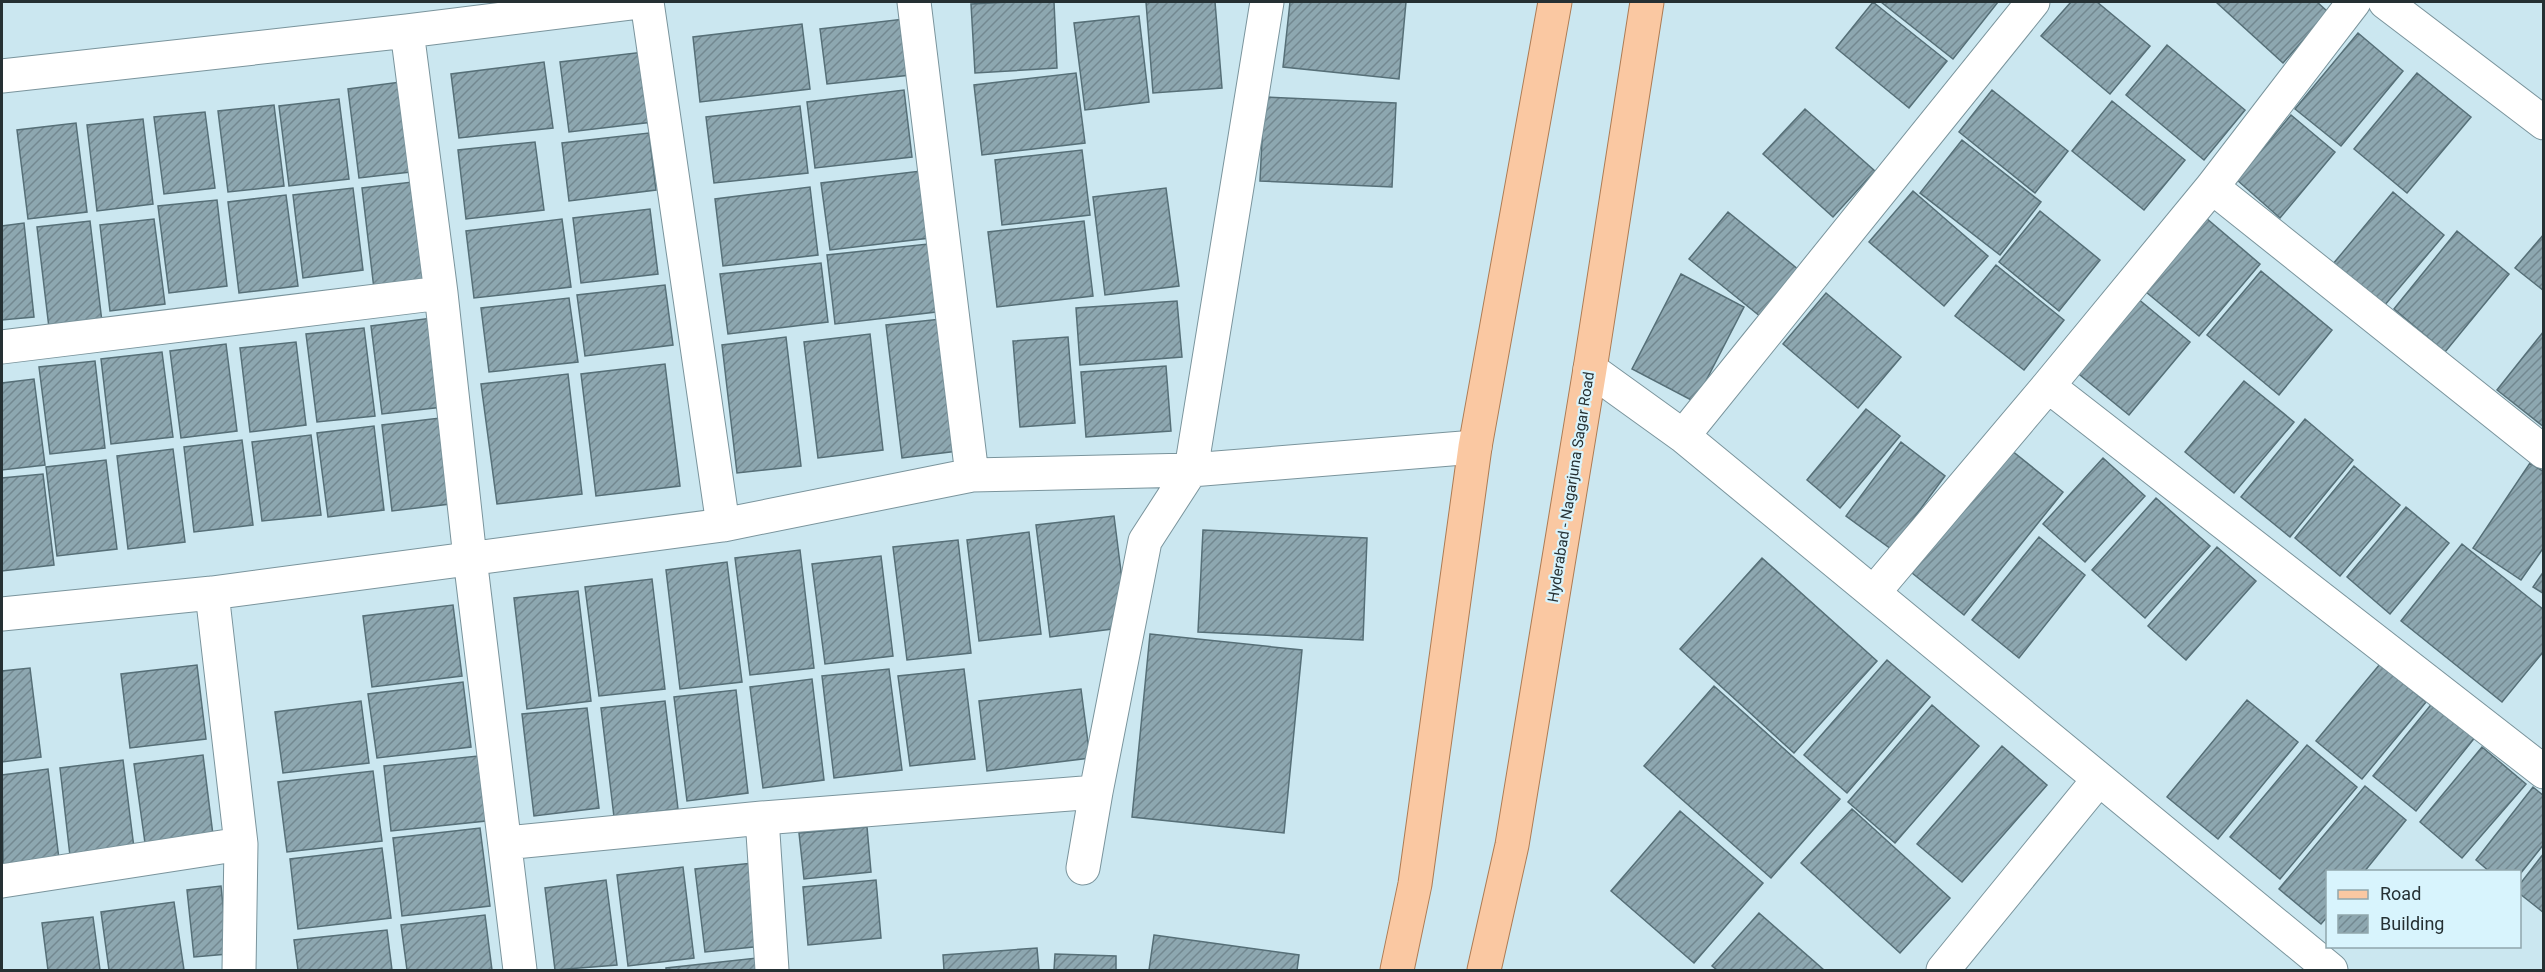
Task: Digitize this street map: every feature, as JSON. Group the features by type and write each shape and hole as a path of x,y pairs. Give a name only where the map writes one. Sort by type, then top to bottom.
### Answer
{"main road":[{"path":"1397,970 1415,884 1475,447 1556,2"},
{"name":"Hyderabad - Nagarjuna Sagar Road","path":"1484,970 1512,845 1647,2"}],"street":[{"path":"2,75 406,31 640,2"},
{"path":"647,2 723,525"},
{"path":"914,2 972,474"},
{"path":"1083,868 1145,541 1191,471 1267,2"},
{"path":"1683,436 2033,2"},
{"path":"1874,592 2212,187 2354,2"},
{"path":"2385,2 2544,123"},
{"path":"406,31 441,293 470,558 520,970"},
{"path":"2212,187 2544,452"},
{"path":"2,347 441,293"},
{"path":"1590,369 1683,436 1874,592 2099,779 2318,966"},
{"path":"2048,386 2544,772"},
{"path":"2,614 212,593 723,525 972,474 1191,471 1475,447"},
{"path":"212,593 241,844 239,970"},
{"path":"1943,970 2099,779"},
{"path":"505,843 762,818 1096,792"},
{"path":"762,818 772,970"},
{"path":"2,881 241,844"}],"building":[{"path":"1054,2 1057,68 975,73 971,4"},
{"path":"1146,2 1215,2 1222,88 1153,93"},
{"path":"1290,2 1406,2 1399,79 1283,67"},
{"path":"1873,2 1947,61 1909,108 1836,48"},
{"path":"1881,2 1998,2 1953,59"},
{"path":"2071,2 2097,2 2150,46 2110,94 2041,36"},
{"path":"2216,2 2317,2 2328,12 2283,63"},
{"path":"1139,16 1149,102 1085,110 1074,23"},
{"path":"904,19 911,75 827,84 820,29"},
{"path":"802,24 810,89 700,102 693,37"},
{"path":"2358,33 2403,71 2341,146 2295,109"},
{"path":"2167,45 2245,110 2204,160 2126,95"},
{"path":"644,52 653,122 569,132 560,62"},
{"path":"544,62 553,128 459,138 451,74"},
{"path":"1076,73 1085,143 982,155 974,85"},
{"path":"2417,73 2471,117 2407,193 2354,149"},
{"path":"408,81 419,171 359,178 348,89"},
{"path":"904,90 912,157 815,168 807,102"},
{"path":"1992,90 2068,151 2035,193 1959,132"},
{"path":"1264,97 1396,103 1392,187 1260,181"},
{"path":"339,99 349,179 289,186 279,106"},
{"path":"2112,101 2185,160 2144,210 2072,151"},
{"path":"274,105 284,186 228,192 218,111"},
{"path":"800,106 808,173 714,183 706,117"},
{"path":"1805,109 1875,171 1833,217 1763,154"},
{"path":"205,112 215,188 164,194 154,117"},
{"path":"2291,115 2335,152 2280,218 2237,180"},
{"path":"143,119 153,204 97,211 87,125"},
{"path":"76,123 87,212 28,219 17,130"},
{"path":"649,133 656,190 569,201 562,143"},
{"path":"1962,140 2041,202 2000,255 1920,193"},
{"path":"535,142 544,210 466,219 458,150"},
{"path":"1082,150 1090,215 1002,225 995,160"},
{"path":"921,171 930,238 830,250 821,183"},
{"path":"421,181 433,282 374,289 362,188"},
{"path":"810,187 818,255 723,266 715,199"},
{"path":"353,188 363,270 303,278 293,195"},
{"path":"1166,188 1179,286 1105,295 1093,197"},
{"path":"1913,191 1988,256 1944,306 1869,242"},
{"path":"2393,192 2444,235 2384,306 2333,264"},
{"path":"286,195 298,286 239,293 228,202"},
{"path":"217,200 227,286 169,293 158,206"},
{"path":"650,209 658,274 581,283 573,218"},
{"path":"2040,211 2100,260 2059,311 1999,262"},
{"path":"1728,212 1799,270 1761,317 1689,259"},
{"path":"2206,218 2260,264 2199,336 2146,292"},
{"path":"154,219 165,304 110,311 100,225"},
{"path":"562,219 571,287 474,298 466,231"},
{"path":"90,221 102,322 49,328 37,227"},
{"path":"1084,221 1093,296 997,307 988,232"},
{"path":"24,223 34,317 2,320 2,226"},
{"path":"2457,231 2509,274 2445,352 2394,309"},
{"path":"2544,234 2544,291 2515,268"},
{"path":"928,244 936,312 835,324 827,255"},
{"path":"821,263 828,322 728,334 720,274"},
{"path":"1996,265 2064,320 2024,370 1955,316"},
{"path":"2261,271 2332,330 2279,395 2207,335"},
{"path":"1681,274 1744,307 1695,402 1632,369"},
{"path":"665,285 673,345 585,356 577,295"},
{"path":"1826,293 1901,357 1858,408 1783,344"},
{"path":"569,298 578,362 489,372 481,308"},
{"path":"2137,298 2190,342 2129,415 2075,371"},
{"path":"1177,301 1182,357 1080,365 1076,308"},
{"path":"432,318 443,407 382,414 371,326"},
{"path":"941,319 958,451 902,458 886,325"},
{"path":"364,328 375,416 317,422 306,334"},
{"path":"2544,331 2544,427 2497,390"},
{"path":"870,334 883,450 818,458 804,342"},
{"path":"786,337 801,466 737,473 722,345"},
{"path":"1068,337 1075,423 1020,427 1013,341"},
{"path":"296,342 306,425 250,432 240,348"},
{"path":"226,344 237,431 181,438 170,351"},
{"path":"162,352 173,437 111,444 101,359"},
{"path":"95,361 105,448 50,454 39,367"},
{"path":"665,364 680,486 596,496 581,374"},
{"path":"1166,366 1171,431 1086,437 1081,372"},
{"path":"568,374 582,494 497,504 481,384"},
{"path":"34,379 45,465 2,470 2,383"},
{"path":"2244,381 2294,422 2234,493 2185,452"},
{"path":"1866,409 1900,436 1840,508 1807,480"},
{"path":"440,418 450,504 392,511 382,425"},
{"path":"2305,419 2353,460 2290,537 2241,497"},
{"path":"374,426 384,510 328,517 317,433"},
{"path":"311,435 321,515 262,521 252,442"},
{"path":"242,440 253,525 194,532 184,447"},
{"path":"1901,442 1945,476 1891,549 1846,516"},
{"path":"173,449 185,542 128,549 117,456"},
{"path":"2011,450 2063,492 1964,615 1912,573"},
{"path":"2103,458 2145,496 2085,562 2043,524"},
{"path":"106,460 117,549 57,556 46,467"},
{"path":"2530,463 2544,472 2544,547 2521,580 2473,548"},
{"path":"2354,466 2400,505 2340,576 2295,538"},
{"path":"43,474 54,565 2,571 2,478"},
{"path":"2156,498 2210,546 2145,618 2092,570"},
{"path":"2406,507 2449,543 2390,614 2347,577"},
{"path":"1114,516 1128,627 1050,637 1036,525"},
{"path":"1203,530 1367,538 1363,640 1198,632"},
{"path":"1029,532 1041,634 979,641 967,540"},
{"path":"2039,537 2085,575 2019,658 1972,620"},
{"path":"958,540 971,653 907,660 893,547"},
{"path":"2462,544 2544,610 2544,651 2502,702 2401,621"},
{"path":"2217,547 2256,581 2186,660 2148,626"},
{"path":"800,550 814,668 750,675 735,558"},
{"path":"881,556 893,656 825,664 812,564"},
{"path":"1762,558 1877,661 1794,753 1680,649"},
{"path":"727,562 742,682 680,689 666,570"},
{"path":"2544,571 2544,594 2533,587"},
{"path":"652,579 665,689 599,696 585,587"},
{"path":"578,591 591,701 527,709 514,598"},
{"path":"453,605 462,676 372,687 363,616"},
{"path":"1150,634 1302,650 1284,833 1132,817"},
{"path":"1887,660 1930,697 1847,793 1804,755"},
{"path":"2380,664 2426,702 2362,779 2316,741"},
{"path":"197,665 206,739 130,748 121,674"},
{"path":"30,668 41,757 2,762 2,671"},
{"path":"889,669 902,770 834,778 822,676"},
{"path":"964,669 975,759 910,766 898,676"},
{"path":"812,679 824,780 763,788 750,687"},
{"path":"463,682 471,747 377,758 368,694"},
{"path":"1714,686 1840,799 1771,878 1644,766"},
{"path":"1081,689 1090,758 987,771 979,701"},
{"path":"736,690 748,793 687,801 674,697"},
{"path":"2247,700 2298,742 2218,839 2167,797"},
{"path":"361,701 369,763 283,773 275,712"},
{"path":"665,701 678,809 614,817 601,708"},
{"path":"2434,701 2476,736 2416,811 2373,776"},
{"path":"1932,705 1979,746 1895,843 1848,802"},
{"path":"587,708 599,808 534,816 522,714"},
{"path":"2307,745 2357,787 2280,879 2230,837"},
{"path":"2002,746 2047,785 1962,882 1917,844"},
{"path":"2482,747 2526,784 2462,858 2420,822"},
{"path":"203,755 213,835 145,843 134,764"},
{"path":"478,756 486,821 391,831 384,766"},
{"path":"123,760 134,848 70,856 60,768"},
{"path":"48,769 59,859 3,866 2,775"},
{"path":"373,771 382,841 287,852 278,782"},
{"path":"2365,786 2406,820 2366,870 2326,870 2326,918 2321,924 2279,889"},
{"path":"2533,787 2544,796 2544,844 2521,873 2521,870 2488,870 2476,860"},
{"path":"1852,809 1950,898 1900,953 1801,863"},
{"path":"1680,811 1763,883 1694,963 1611,891"},
{"path":"867,827 871,872 804,879 799,833"},
{"path":"480,828 490,906 402,916 393,838"},
{"path":"382,848 391,918 298,929 290,859"},
{"path":"2544,853 2544,913 2521,895 2521,883"},
{"path":"753,863 763,946 705,952 695,869"},
{"path":"683,867 694,958 628,966 617,875"},
{"path":"606,880 617,965 555,970 545,888"},
{"path":"876,880 881,938 808,945 803,887"},
{"path":"221,886 228,954 194,957 187,890"},
{"path":"174,902 184,970 109,970 101,912"},
{"path":"1759,913 1824,970 1717,970 1712,966"},
{"path":"485,915 492,970 407,970 401,925"},
{"path":"93,917 100,970 48,970 42,923"},
{"path":"387,930 392,970 298,970 294,940"},
{"path":"1154,935 1299,955 1297,970 1149,970"},
{"path":"1037,948 1039,970 944,970 943,955"},
{"path":"1055,954 1116,956 1116,970 1054,970"},
{"path":"757,958 758,970 666,970 666,968"}]}
